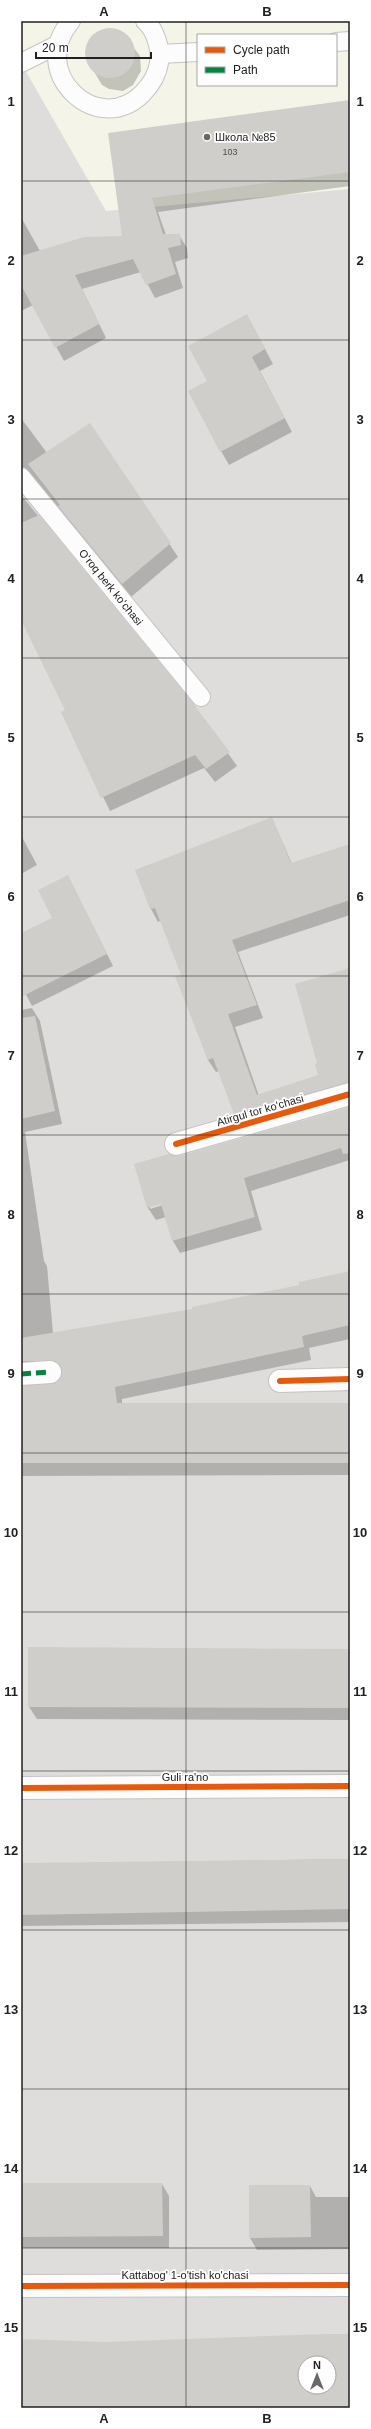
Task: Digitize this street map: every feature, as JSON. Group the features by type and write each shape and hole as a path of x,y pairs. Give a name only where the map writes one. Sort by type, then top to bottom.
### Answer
{"street":[{"name":"Atirgul tor koʻchasi","path":"176,1144 350,1094"},
{"path":"21,1374 50,1372"},
{"path":"280,1381 350,1379"},
{"name":"Guli ra'no","path":"21,1788 350,1786"},
{"name":"Kattabog' 1-o'tish ko'chasi","path":"21,2286 350,2285"}],"lane":[{"path":"64,29 56,63 61,80 72,94 86,104 103,108 121,106 137,99 152,82 158,71 160,54 156,38 146,21"},
{"path":"21,63 64,29"},
{"path":"337,42 350,41"},
{"path":"160,54 197,52"},
{"name":"Oʻroq berk koʻchasi","path":"21,477 200,697"}],"shaded area":[{"path":"21,21 350,21 350,2408 21,2408"},
{"name":"Школа №85","path":"21,21 350,21 350,189 106,211 21,63"}],"building":[{"path":"105,28 115,28 128,35 135,48 135,58 128,71 115,78 105,78 96,74 89,67 85,58 85,48 89,39 96,32"},
{"path":"350,100 350,172 152,198 163,234 180,234 181,245 168,248 176,274 146,285 133,259 75,275 99,324 55,348 21,285 21,256 84,237 122,236 108,133"},
{"path":"247,314 265,349 252,357 285,418 220,452 188,391 207,381 188,346"},
{"path":"90,423 171,543 122,584 58,506 60,505 28,464"},
{"path":"39,515 194,705 230,752 206,769 195,755 101,798 61,712 65,710 21,620 21,523"},
{"path":"272,817 291,863 350,844 350,900 232,940 257,1005 228,1014 257,1095 318,1075 315,1064 317,1063 295,984 350,968 350,1082 234,1114 213,1058 208,1060 175,976 181,975 155,908 150,909 135,870"},
{"path":"68,875 107,954 21,997 21,933 52,918 38,890"},
{"path":"35,1016 55,1111 21,1119 21,1018"},
{"path":"350,1107 350,1153 343,1154 341,1148 244,1178 255,1217 172,1241 161,1204 147,1208 134,1164 169,1154 179,1156"},
{"path":"350,1271 350,1325 302,1336 304,1347 115,1387 117,1403 350,1403 350,1463 21,1463 21,1386 57,1383 62,1372 60,1365 55,1361 21,1361 21,1338 192,1309 192,1307 299,1285 299,1282"},
{"path":"28,1647 350,1649 350,1708 28,1707"},
{"path":"350,1859 350,1909 21,1915 21,1863"},
{"path":"21,2183 162,2183 163,2236 21,2237"},
{"path":"249,2185 310,2185 311,2237 249,2238"},
{"path":"350,2334 350,2408 21,2408 21,2339 105,2342"}],"marked path":[{"path":"21,1374 50,1372"}],"cycle path":[{"path":"176,1144 350,1094"},
{"path":"280,1381 350,1379"},
{"path":"21,1788 350,1786"},
{"path":"21,2286 350,2285"}],"place":[{"name":"Школа №85","path":"207,137"}]}
